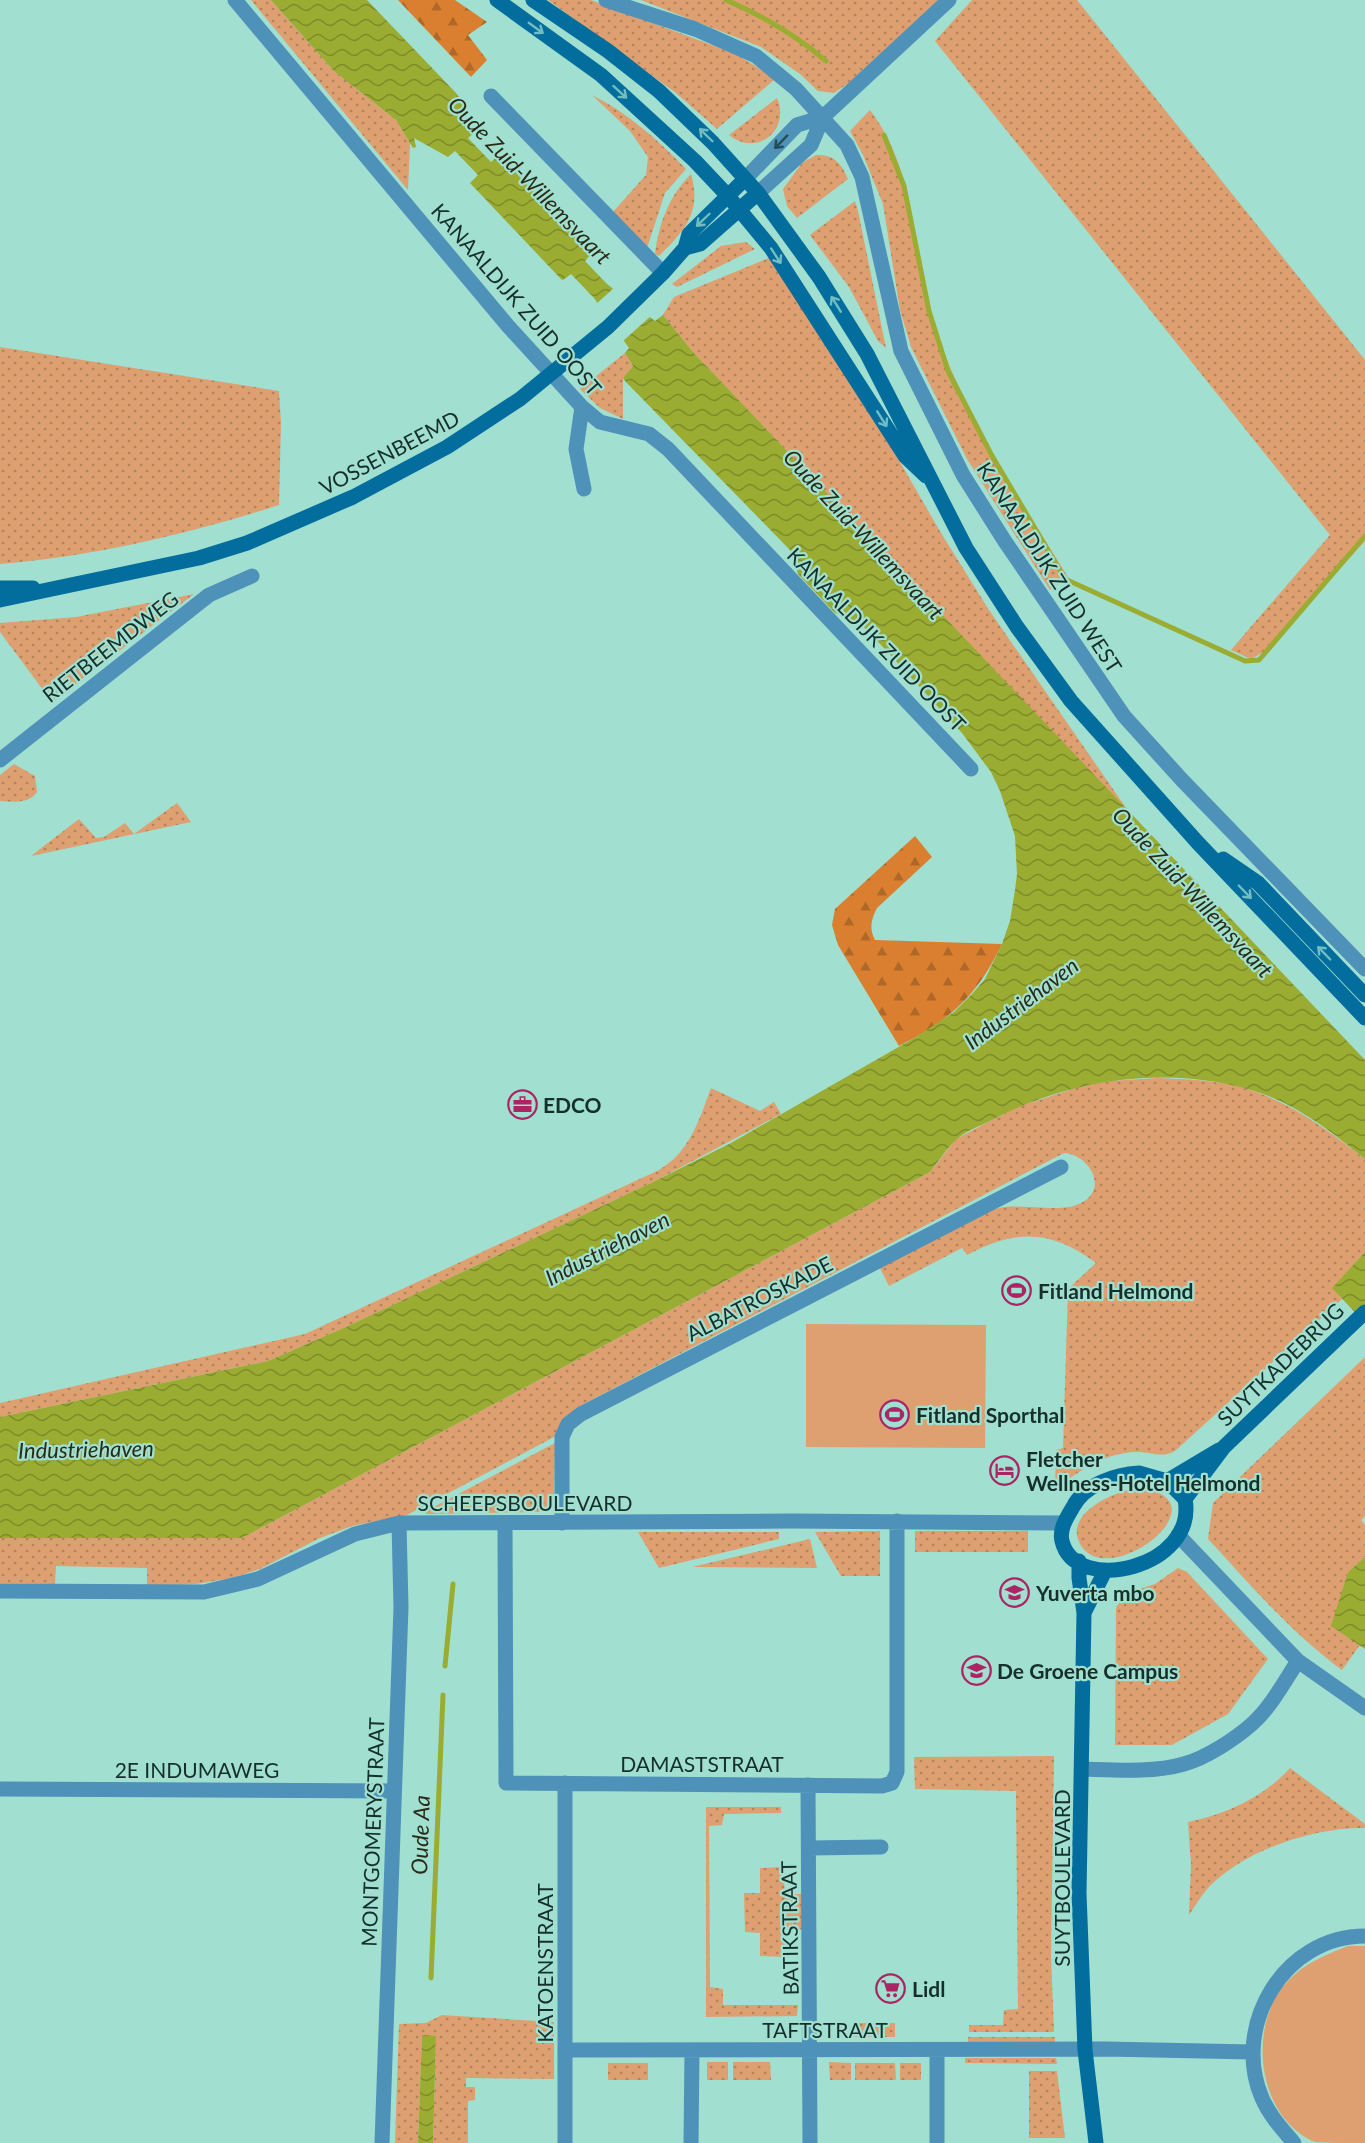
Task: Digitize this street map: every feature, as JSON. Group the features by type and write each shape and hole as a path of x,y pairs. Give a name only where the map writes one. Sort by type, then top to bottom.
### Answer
{"main road":[{"path":"497,0 601,75 695,161 728,196 771,248 905,456 933,482"},
{"path":"533,0 608,51 659,91 713,143 758,193 819,277 867,354 966,548 1017,627 1071,701 1198,843 1365,1018"},
{"name":"VOSSENBEEMD","path":"0,600 199,558 294,524 447,447 496,417 608,327 637,300 685,248 689,234 745,179"},
{"name":"VOSSENBEEMD","path":"685,248 700,244 758,193"},
{"name":"VOSSENBEEMD","path":"0,588 57,588"},
{"path":"1198,843 1258,883 1365,995"},
{"name":"SUYTKADEBRUG","path":"1185,1499 1224,1447 1361,1316"},
{"name":"SUYTKADEBRUG","path":"1167,1481 1224,1447"},
{"path":"1139,1473 1167,1481 1185,1499 1187,1509 1178,1535 1165,1551 1129,1569 1105,1571 1079,1561 1067,1553 1061,1539 1064,1523 1075,1502 1111,1478 1139,1473"},
{"name":"SUYTBOULEVARD","path":"1079,1561 1078,1578 1084,1613 1079,1893 1085,2050 1096,2143"},
{"name":"SUYTBOULEVARD","path":"1084,1613 1105,1571"}],"street":[{"name":"KANAALDIJK ZUID OOST","path":"235,0 501,317 582,407 600,422 649,434 668,449 971,768"},
{"name":"KANAALDIJK ZUID WEST","path":"606,0 695,29 756,56 796,89 847,145 862,177 901,351 963,475 1004,540 1124,716 1190,789 1365,969"},
{"path":"758,193 811,145 823,117 949,0"},
{"path":"491,96 663,273"},
{"path":"745,179 797,125 823,117"},
{"path":"582,407 576,449 584,489"},
{"name":"RIETBEEMDWEG","path":"0,760 209,595 252,576"},
{"name":"ALBATROSKADE","path":"562,1523 562,1437 568,1424 581,1414 1061,1167"},
{"name":"SCHEEPSBOULEVARD","path":"0,1591 204,1593 258,1578 355,1534 399,1523 897,1521 1064,1523"},
{"name":"DAMASTSTRAAT","path":"505,1524 506,1783 882,1786 892,1783 897,1772 897,1521"},
{"name":"MONTGOMERYSTRAAT","path":"382,2143 401,1607 399,1523"},
{"path":"1178,1535 1299,1661 1365,1708"},
{"path":"1083,1769 1145,1768 1185,1764 1208,1753 1252,1724 1299,1661"},
{"name":"KATOENSTRAAT","path":"565,1784 565,2143"},
{"name":"BATIKSTRAAT","path":"808,1785 810,2143"},
{"name":"2E INDUMAWEG","path":"0,1789 394,1791"},
{"path":"809,1848 881,1847"},
{"path":"1294,2143 1262,2099 1252,2052 1258,2016 1273,1984 1295,1962 1316,1947 1340,1938 1365,1936"},
{"name":"TAFTSTRAAT","path":"565,2050 1252,2052"},
{"path":"691,2143 692,2050"},
{"path":"937,2050 937,2143"}],"shaded area":[{"path":"251,0 271,0 334,71 396,120 410,143 408,190"},
{"path":"548,0 591,0 736,54 767,73 774,80 717,129 676,93"},
{"path":"641,0 939,0 849,83 834,93 818,91 800,74 761,47"},
{"path":"972,0 1077,0 1365,360 1365,541 1267,650 1251,659 1231,650 1330,535 935,41"},
{"path":"592,95 618,110 642,128 686,169 665,193 647,248 612,213 646,175 648,157 630,131"},
{"path":"777,98 780,110 779,121 775,130 768,137 760,142 750,143 739,141 729,135"},
{"path":"870,110 886,136 907,192 930,311 952,371 981,432 1068,577 1050,590 967,459 911,347 900,310 883,204 863,155 850,131"},
{"path":"816,155 828,156 836,161 848,179 797,218 787,206 783,189 802,163"},
{"path":"691,174 694,187 693,210 677,238 659,256 655,254 662,221 677,191"},
{"path":"855,201 886,348 878,341 849,287 810,235"},
{"path":"746,242 755,249 677,287 672,284 721,246"},
{"path":"771,257 837,353 941,533 989,610 1133,818 693,352 663,315 674,297"},
{"path":"0,347 279,391 281,423 279,505 141,542 71,555 0,564"},
{"path":"625,353 633,366 623,378 623,419 600,408 580,389"},
{"path":"194,594 52,702 0,632 0,623 76,617"},
{"path":"14,764 35,776 37,792 30,799 15,802 0,801 0,775"},
{"path":"177,803 191,822 31,856 79,819 96,838 104,837 125,823 134,834"},
{"path":"1158,1078 1214,1082 1256,1092 1276,1100 1313,1121 1365,1159 1365,1252 1333,1288 1342,1299 1175,1451 1160,1455 1134,1452 1112,1456 1082,1470 1055,1490 1056,1450 1063,1448 1068,1289 1096,1263 1080,1252 1048,1239 1033,1236 1017,1237 985,1246 967,1255 962,1248 889,1286 880,1268 954,1226 985,1212 1009,1207 1063,1208 1081,1203 1090,1197 1095,1181 1088,1165 1073,1155 1064,1153 578,1407 565,1419 556,1436 407,1515 352,1526 320,1538 260,1569 232,1578 196,1584 147,1586 147,1568 56,1566 55,1584 0,1583 0,1538 242,1538 930,1172 956,1139 1017,1107 1079,1087 1110,1081"},
{"path":"711,1088 760,1111 774,1102 781,1114 653,1182 346,1327 268,1361 0,1417 0,1403 305,1334 657,1171 678,1155 692,1135"},
{"name":"Fitland Sporthal","path":"806,1324 986,1325 985,1448 806,1447"},
{"path":"1365,1357 1365,1516 1361,1520 1365,1525 1365,1557 1348,1572 1332,1626 1360,1645 1342,1670 1323,1656 1289,1624 1208,1539 1213,1503"},
{"path":"555,1443 554,1495 552,1502 539,1512 426,1514 426,1511"},
{"path":"1138,1488 1163,1495 1172,1508 1167,1523 1154,1538 1135,1551 1114,1558 1094,1556 1080,1544 1077,1533 1079,1522 1085,1513 1106,1498"},
{"path":"880,1531 880,1576 841,1576 815,1532"},
{"path":"915,1531 1028,1531 1028,1552 915,1552"},
{"path":"638,1532 779,1532 779,1539 659,1568"},
{"path":"810,1539 817,1568 692,1567"},
{"path":"1178,1568 1187,1572 1268,1659 1228,1714 1172,1745 1115,1745 1116,1608 1124,1594 1155,1584"},
{"path":"1054,1756 1051,1956 1054,2032 969,2032 969,2025 1003,2025 1004,2010 1018,2009 1016,1791 915,1789 914,1757"},
{"path":"1290,1768 1365,1824 1365,1828 1324,1832 1302,1837 1260,1852 1223,1874 1208,1888 1189,1915 1191,1864 1188,1822 1216,1815 1243,1803 1268,1788"},
{"path":"706,1807 781,1807 781,1813 724,1814 722,1825 709,1826 710,1987 723,1989 723,2005 798,2005 797,2016 706,2017"},
{"path":"783,1867 785,1894 809,1894 810,1929 786,1930 786,1957 760,1956 760,1933 745,1932 744,1893 760,1893 760,1868"},
{"path":"1348,1946 1365,1946 1365,2143 1315,2142 1295,2130 1280,2112 1270,2091 1264,2068 1263,2044 1267,2020 1275,1998 1302,1968"},
{"path":"442,2015 554,2022 554,2079 466,2078 466,2087 475,2087 475,2100 468,2101 468,2143 433,2143 436,2036 422,2036 418,2143 395,2143 399,2024 426,2023"},
{"path":"854,2023 895,2023 895,2037 854,2037"},
{"path":"968,2037 1055,2037 1055,2044 968,2044"},
{"path":"965,2058 1056,2058 1057,2064 965,2063"},
{"path":"707,2062 728,2062 728,2080 707,2080"},
{"path":"733,2062 770,2062 771,2080 733,2080"},
{"path":"829,2062 851,2063 851,2080 830,2080"},
{"path":"608,2063 648,2063 648,2080 608,2080"},
{"path":"855,2063 895,2063 896,2080 855,2080"},
{"path":"900,2063 921,2063 921,2080 900,2080"},
{"path":"1029,2071 1057,2071 1065,2138 1029,2138"}],"green space":[{"path":"398,0 455,0 487,22 468,35 487,60 471,77"},
{"path":"915,836 932,857 877,908 872,924 875,940 1002,944 983,978 960,1005 933,1026 899,1046 838,945 832,925 835,909"}],"water":[{"path":"271,0 367,0 456,93 468,109 458,115 474,133 468,138 491,162 499,155 592,253 585,261 607,284 655,321 663,315 693,352 1365,1060 1365,1159 1330,1131 1293,1107 1266,1095 1232,1085 1197,1079 1126,1079 1057,1093 1023,1105 968,1131 945,1151 930,1172 242,1538 0,1538 0,1417 268,1361 346,1327 653,1182 731,1143 916,1037 954,1012 985,979 1010,921 1017,874 1015,836 991,772 962,733 860,623 835,613 798,574 790,550 625,381 623,378 633,366 625,353 629,348 594,298 571,274 561,279 470,183 478,175 455,151 448,157 414,138 416,147 413,148 396,120 334,71"},
{"path":"1365,1252 1365,1323 1332,1288"},
{"path":"1365,1557 1365,1649 1331,1626 1348,1572"},
{"path":"422,2035 436,2036 433,2143 418,2143"}],"pier":[{"path":"615,287 652,315 622,342 595,305"}],"waterway":[{"path":"726,0 779,27 826,61"},
{"path":"884,135 904,186 929,311 948,371 991,454 1065,579 1245,661 1259,660 1365,536"},
{"name":"Oude Aa","path":"445,1666 453,1584"},
{"name":"Oude Aa","path":"431,1978 443,1695"}],"place":[{"name":"EDCO","path":"522,1104"},
{"name":"Fitland Helmond","path":"1017,1290"},
{"name":"Fitland Sporthal","path":"895,1414"},
{"name":"Fletcher Wellness-Hotel Helmond","path":"1005,1470"},
{"name":"Yuverta mbo","path":"1015,1592"},
{"name":"De Groene Campus","path":"976,1670"},
{"name":"Lidl","path":"891,1988"}],"water label":[{"name":"Oude Zuid-Willemsvaart","path":"530,180"},
{"name":"Oude Zuid-Willemsvaart","path":"864,534"},
{"name":"Oude Zuid-Willemsvaart","path":"1193,892"},
{"name":"Industriehaven","path":"1021,1003"},
{"name":"Industriehaven","path":"607,1248"},
{"name":"Industriehaven","path":"86,1449"}]}
